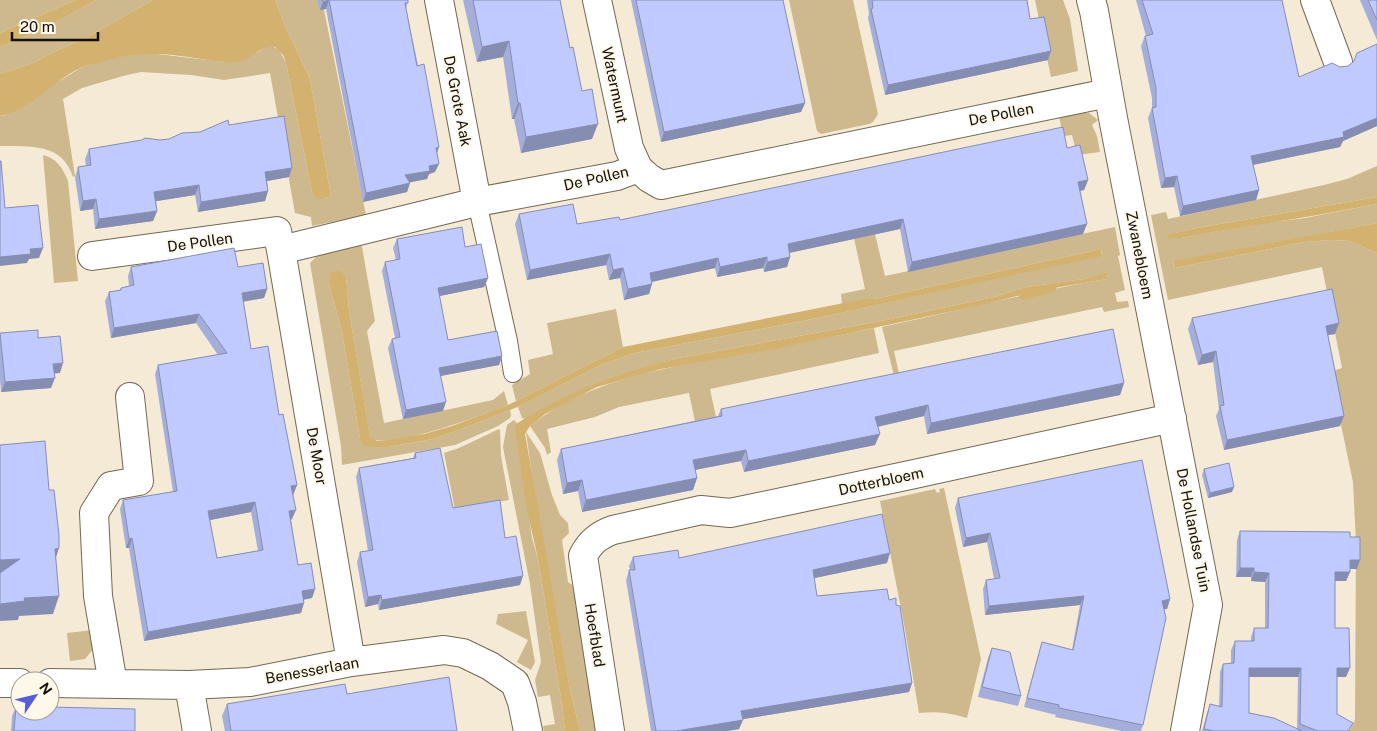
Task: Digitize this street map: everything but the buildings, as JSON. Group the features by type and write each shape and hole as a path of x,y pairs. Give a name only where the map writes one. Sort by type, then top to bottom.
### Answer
{"street":[{"name":"De Grote Aak","path":"438,0 477,202"},
{"name":"Watermunt","path":"597,0 629,148 638,168"},
{"path":"1091,0 1108,92"},
{"path":"1315,0 1338,62"},
{"name":"De Pollen","path":"92,256 278,231 281,250 477,202 617,176 638,168 649,178 661,185 1108,92"},
{"name":"Zwanebloem","path":"1108,92 1172,418"},
{"name":"De Moor","path":"281,250 352,662"},
{"path":"113,684 98,596 94,513 111,486 139,481 130,397"},
{"name":"Dotterbloem","path":"592,542 600,535 613,530 701,510 730,512 910,476 952,465 1172,418"},
{"name":"De Hollandse Tuin","path":"1172,418 1208,605 1185,731"},
{"name":"Hoefblad","path":"592,542 583,556 610,731"},
{"name":"Benesserlaan","path":"60,683 189,685 250,682 352,662 444,650 463,653 490,666 515,683 522,702 528,731"},
{"path":"189,685 197,731"}],"lane":[{"path":"477,202 508,341 513,372"}],"shaded area":[{"path":"0,0 76,0 0,33"},
{"path":"76,0 96,0 44,29 0,47 0,33"},
{"path":"96,0 153,0 82,40 33,63 0,74 0,47 44,29"},
{"path":"153,0 275,0 310,79 331,196 318,199 312,192 286,63 283,55 275,47 265,48 247,59 237,62 159,54 111,59 82,67 22,108 0,116 0,74 33,63 82,40"},
{"path":"275,0 322,0 366,215 312,226 311,217 295,213 270,73 224,80 191,75 141,72 82,88 63,99 75,176 73,177 68,166 53,152 33,147 0,146 0,116 5,115 82,67 116,57 139,54 157,54 225,62 272,46 279,50 286,63 312,192 323,199 331,196 310,79"},
{"path":"789,0 853,0 878,114 873,122 821,134 817,131"},
{"path":"1035,0 1063,0 1070,19 1078,71 1051,77"},
{"path":"1079,111 1079,113 1089,113 1098,120 1092,125 1097,136 1100,152 1077,155 1072,135 1063,136 1059,116"},
{"path":"43,155 52,158 58,164 68,181 78,281 54,283"},
{"path":"1377,166 1377,197 1191,229 1167,235 1181,238 1377,204 1377,223 1173,262 1175,268 1304,242 1331,240 1350,241 1377,253 1377,731 1349,731 1355,720 1356,543 1353,482 1330,372 1342,368 1322,267 1168,300 1151,215 1166,212 1168,219 1324,185 1347,179"},
{"path":"1377,197 1377,204 1353,209 1181,238 1169,238 1166,235 1191,229"},
{"path":"1377,223 1377,253 1350,241 1331,240 1304,242 1175,268 1173,261"},
{"path":"1115,227 1120,255 1118,256 1125,290 1115,293 1117,302 1128,301 1129,307 1104,312 1102,307 894,351 901,383 896,384 882,327 1107,279 1107,274 1026,287 994,297 881,321 679,358 599,382 561,399 525,419 522,418 518,407 603,364 635,353 818,318 1102,255 1101,249 875,299 842,304 841,294 865,289 854,238 875,234 885,276"},
{"path":"360,245 362,247 375,321 367,331 384,423 493,400 504,391 508,405 416,436 380,441 370,438 349,310 346,277 329,284 342,332 360,439 388,447 433,439 510,410 510,418 498,426 455,445 342,465 341,446 310,263 319,254"},
{"path":"1101,249 1102,256 818,318 635,353 603,364 520,406 459,430 433,439 388,447 364,446 360,439 342,332 329,284 331,272 340,271 346,277 349,310 370,437 377,441 382,441 424,434 452,426 508,405 623,347 864,299 875,299"},
{"path":"1107,273 1107,279 1037,291 986,304 775,349 661,369 597,387 545,414 530,426 525,434 570,689 580,731 565,731 538,559 527,510 515,429 516,424 574,392 615,376 658,363 881,321 994,297 1026,287 1084,279"},
{"path":"616,309 623,347 516,401 512,385 530,374 528,360 553,354 547,323"},
{"path":"874,328 879,353 710,389 718,427 697,431 689,393 619,407 595,417 547,429 551,452 547,455 545,448 530,426 555,409 581,395 608,384 666,368"},
{"path":"514,420 517,423 532,538 538,559 565,731 544,731 543,726 555,724 550,695 538,697 535,680 541,662 530,584 503,447 507,425"},
{"path":"499,429 501,456 509,500 455,510 444,453"},
{"path":"526,432 540,453 560,515 568,523 569,533 562,540 568,582 579,590 601,731 580,731 570,689 535,497"},
{"path":"944,488 981,659 967,718 943,713 919,713 880,501 935,489 937,493 940,492 939,489"},
{"path":"526,611 535,662 531,670 517,662 528,640 496,624 498,614"},
{"path":"93,630 94,648 85,659 70,661 67,633"}],"waterway":[{"path":"1023,295 1052,288"}]}
